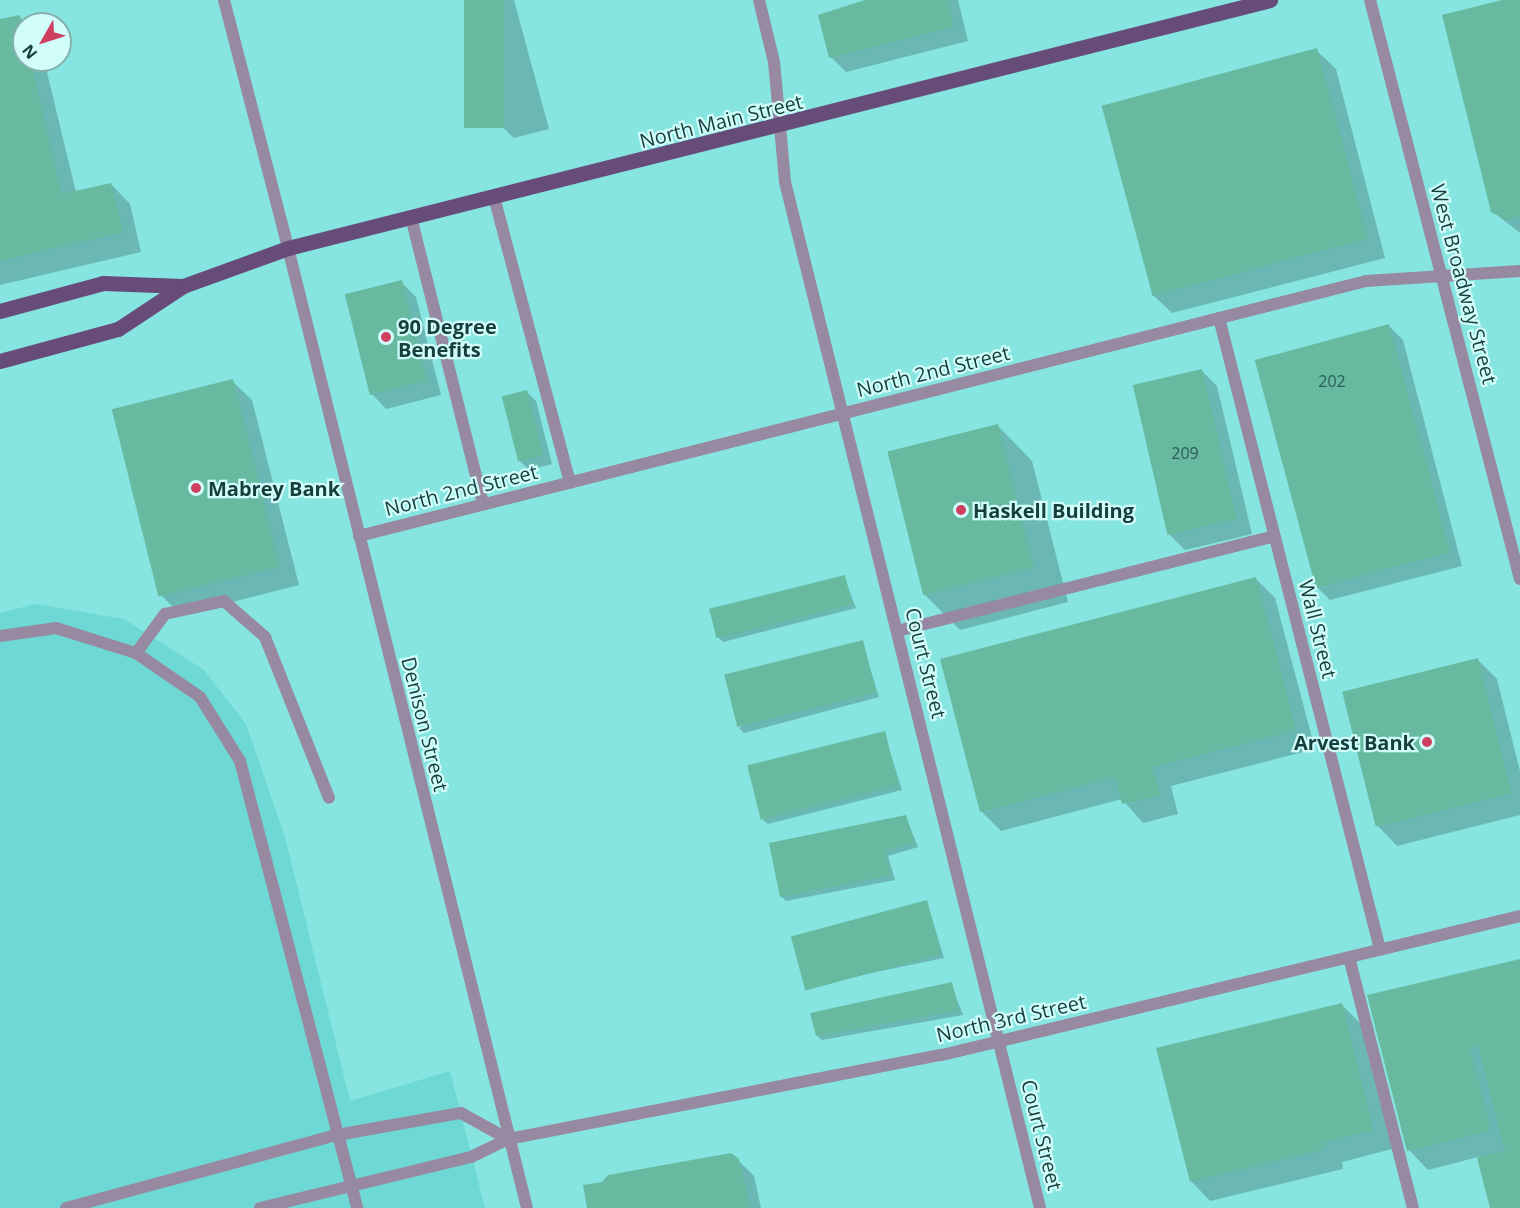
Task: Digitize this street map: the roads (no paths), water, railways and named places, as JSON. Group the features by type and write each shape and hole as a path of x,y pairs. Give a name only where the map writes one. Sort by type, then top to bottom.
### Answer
{"main road":[{"name":"North Main Street","path":"0,361 118,329 183,286 288,248 780,126 1270,0"},
{"name":"North Main Street","path":"0,311 103,283 183,286"}],"street":[{"name":"Denison Street","path":"224,0 527,1208"},
{"name":"Court Street","path":"759,0 774,62 785,182 1040,1208"},
{"name":"West Broadway Street","path":"1370,0 1520,579"},
{"path":"494,197 570,483"},
{"path":"411,217 483,504"},
{"name":"North 2nd Street","path":"359,536 1366,281 1520,271"},
{"name":"Wall Street","path":"1219,318 1380,949"},
{"path":"897,631 1274,536"},
{"path":"136,653 165,614 224,601 265,638 329,798"},
{"path":"0,636 56,628 136,653 200,697 240,761 357,1208"},
{"name":"North 3rd Street","path":"260,1208 351,1183 471,1157 508,1139 999,1041 1520,916"},
{"path":"1349,957 1413,1208"},
{"path":"66,1208 337,1135 461,1113 508,1139"}],"place":[{"name":"90 Degree Benefits","path":"386,337"},
{"name":"Mabrey Bank","path":"196,488"},
{"name":"Haskell Building","path":"961,510"},
{"name":"Arvest Bank","path":"1427,742"}]}
